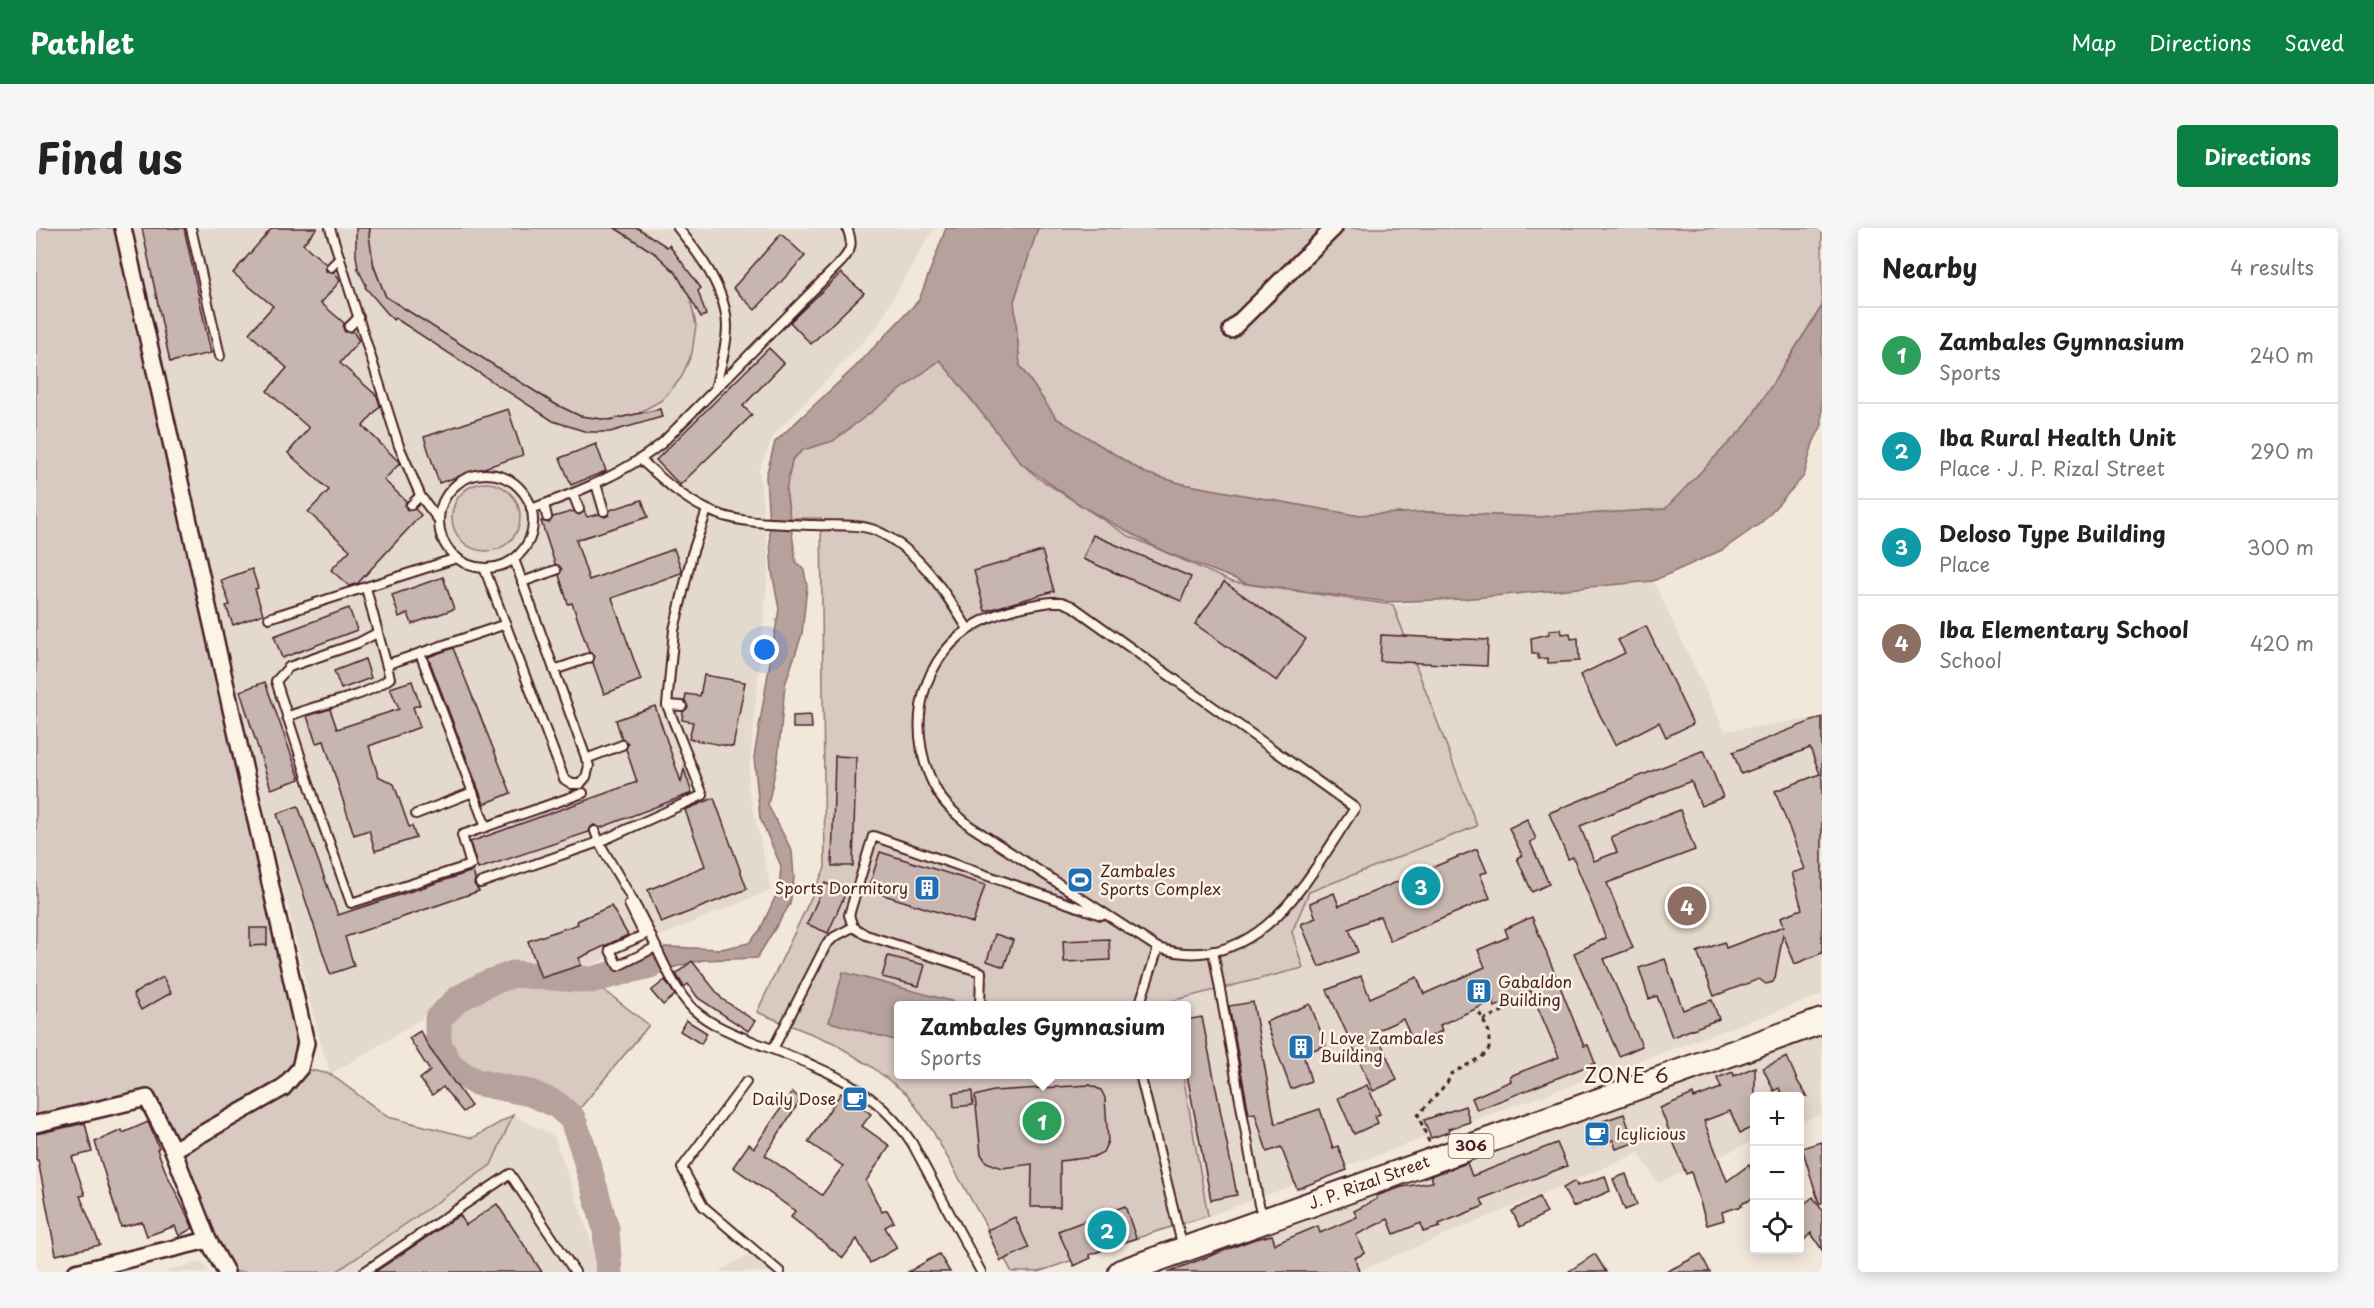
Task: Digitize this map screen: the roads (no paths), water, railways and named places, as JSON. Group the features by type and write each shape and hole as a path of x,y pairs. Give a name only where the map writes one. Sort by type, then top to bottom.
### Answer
{"main road":[{"name":"J. P. Rizal Street","path":"1121,1272 1822,1021"}],"street":[{"path":"123,228 306,1042 300,1068 283,1088 173,1150"},
{"path":"1231,330 1334,228"},
{"path":"36,1124 147,1098 173,1150 208,1240 226,1272"},
{"path":"76,1272 208,1240"}],"lane":[{"path":"191,228 220,357"},
{"path":"330,228 398,442 420,496 438,519"},
{"path":"678,228 711,273 722,300 727,324 725,347 714,391"},
{"path":"531,509 577,489 596,484 641,460 661,444 850,251 852,239 847,228"},
{"path":"331,267 340,258"},
{"path":"349,327 359,317"},
{"path":"370,388 378,379"},
{"path":"391,450 398,442"},
{"path":"641,460 677,491 708,510 734,518 768,523 858,527 875,530 921,561 941,586 968,629"},
{"path":"489,473 505,477 519,486 529,500 531,509 532,532 525,547 514,559 501,566 485,570 469,566 447,547 440,534 438,519 441,505 448,492 459,481 473,475 489,473"},
{"path":"596,484 604,511"},
{"path":"577,489 579,509"},
{"path":"411,505 420,496"},
{"path":"544,504 548,517"},
{"path":"480,883 599,842 703,795 667,705 674,630 692,554 708,510"},
{"path":"268,618 457,558"},
{"path":"485,570 564,779 573,784 580,784 586,777 589,766 514,559"},
{"path":"522,582 556,570"},
{"path":"287,717 377,688 390,678 366,588"},
{"path":"1062,602 1072,606 1355,808 1286,908 1266,927 1243,942 1214,951 1195,954 1158,948 970,826 953,812 939,794 928,772 920,744 918,726 921,705 925,687 933,669 954,641 968,629 995,615 1026,606 1062,602"},
{"path":"388,664 506,624"},
{"path":"377,633 289,667 276,681 315,805 351,903 471,865 462,835 584,796 580,784"},
{"path":"420,653 486,827"},
{"path":"554,670 589,658"},
{"path":"667,705 682,706"},
{"path":"586,759 622,746"},
{"path":"416,814 473,792"},
{"path":"595,831 681,993 694,1010 715,1024 827,1070 857,1087 879,1104 899,1124 912,1143 981,1272"},
{"path":"980,1001 981,972 866,935 853,927 849,915 873,836 1113,919"},
{"path":"633,901 629,904 644,936 610,950 618,966 657,949"},
{"path":"772,1049 826,945 834,937 853,927"},
{"path":"1140,1001 1158,948"},
{"path":"1214,951 1259,1205 1265,1220"},
{"path":"1141,1079 1184,1249"},
{"path":"746,1082 682,1168 704,1206 780,1272"},
{"path":"364,1272 510,1174 575,1272"}],"waterway":[{"path":"609,1272 606,1229 572,1118 556,1104 530,1093 475,1082 452,1068 438,1044 438,1019 458,999 486,984 513,974 591,980 650,965"}],"place":[{"name":"Zambales Sports Complex","path":"1080,880"},
{"name":"Deloso Type Building","path":"1421,886"},
{"name":"Sports Dormitory","path":"927,888"},
{"name":"Iba Elementary School","path":"1687,906"},
{"name":"Gabaldon Building","path":"1479,991"},
{"name":"I Love Zambales Building","path":"1301,1047"},
{"name":"Daily Dose","path":"855,1099"},
{"name":"Zambales Gymnasium","path":"1042,1121"},
{"name":"Icylicious","path":"1597,1134"},
{"name":"Iba Rural Health Unit","path":"1107,1230"}],"district":[{"name":"ZONE 6","path":"1627,1076"}]}
